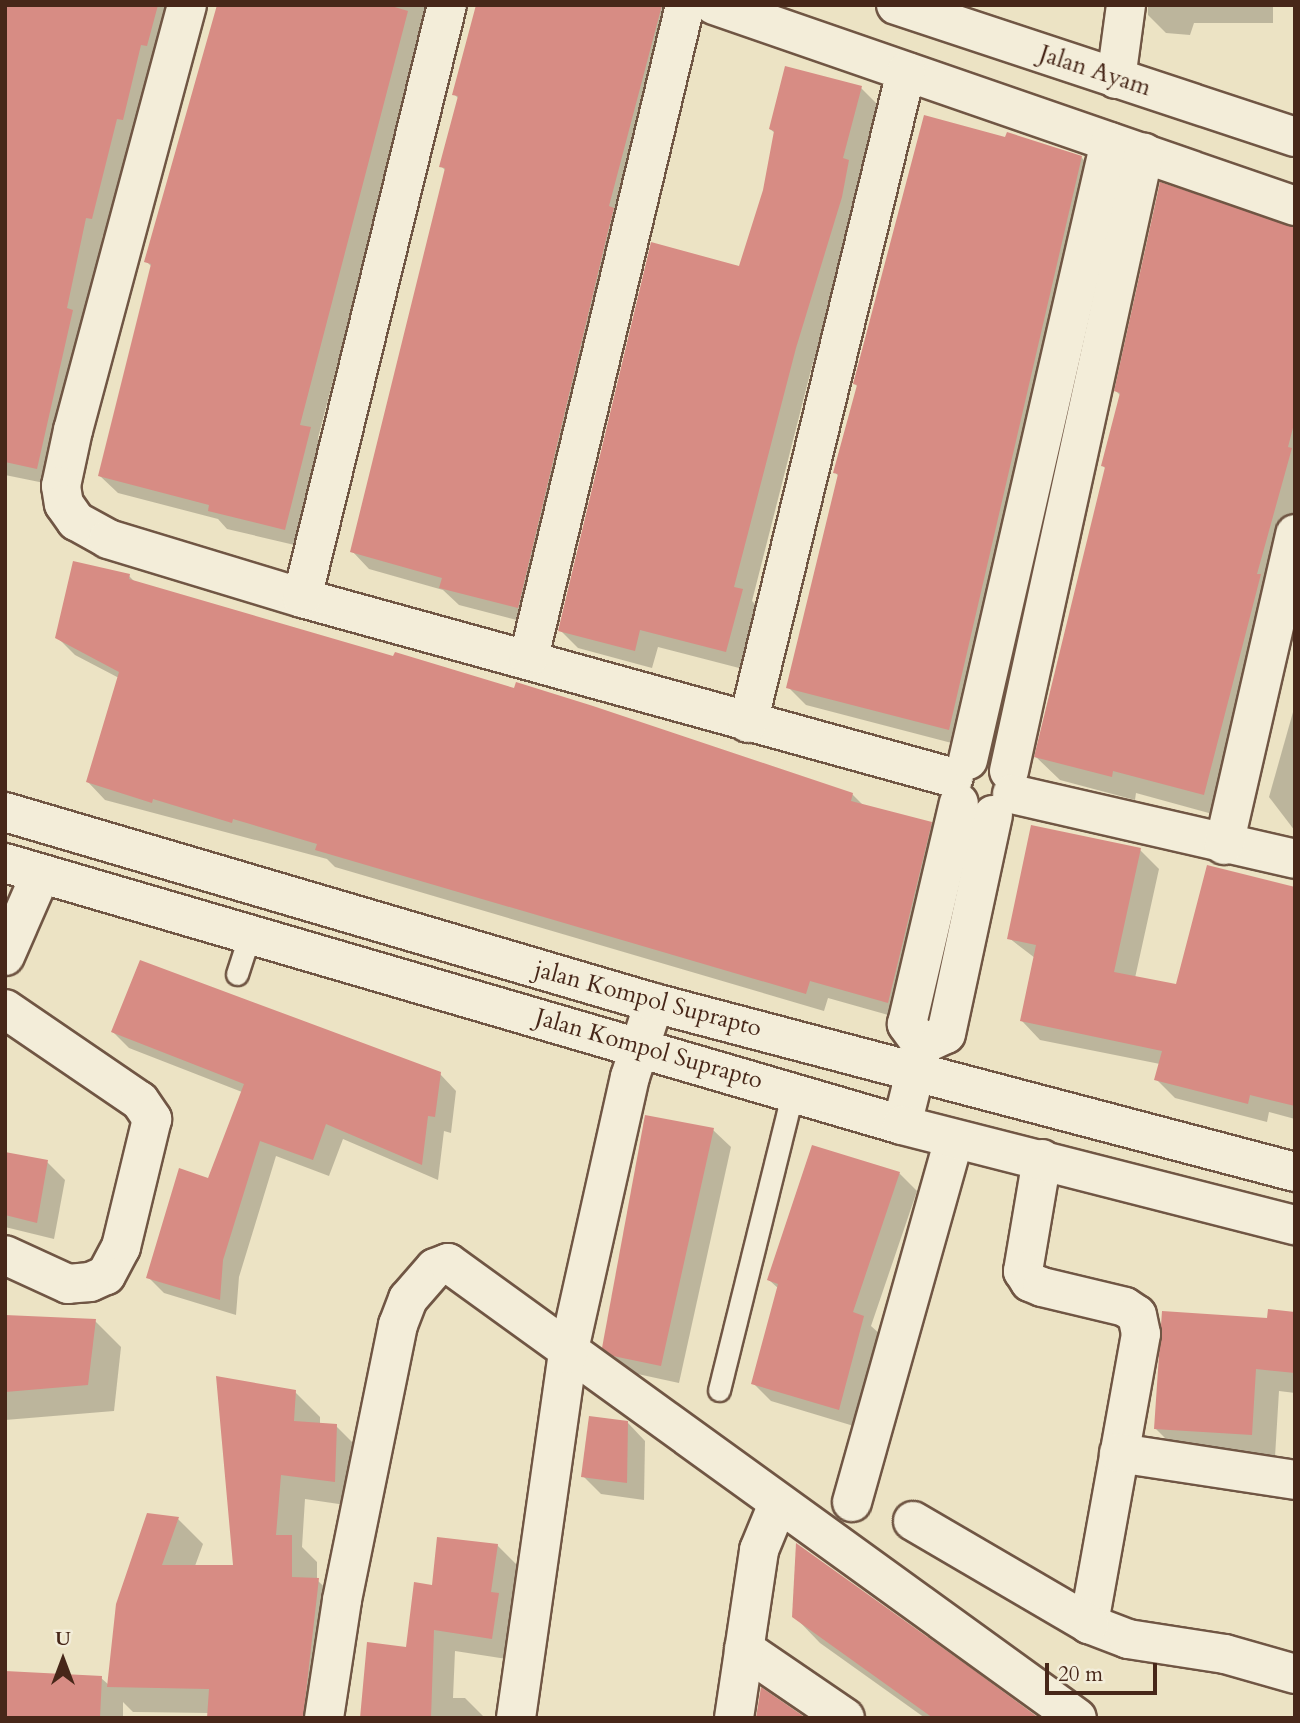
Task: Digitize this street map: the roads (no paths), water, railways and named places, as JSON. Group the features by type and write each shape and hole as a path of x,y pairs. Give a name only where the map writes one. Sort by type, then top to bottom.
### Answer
{"street":[{"path":"187,5 73,430 61,486 64,504 76,521 108,539 302,598 529,657 748,723 983,787 1224,845 1295,859"},
{"path":"302,598 447,5"},
{"path":"529,657 685,5"},
{"path":"714,5 1295,205"},
{"name":"Jalan Ayam","path":"896,5 1295,137"},
{"path":"1116,79 1126,5"},
{"path":"748,723 906,72"},
{"path":"919,1058 946,1034 969,931 983,787 991,659 1056,377 1107,235 1127,148"},
{"path":"902,1125 919,1058 907,1024 930,921 1032,667 1093,387 1107,235"},
{"path":"1056,377 1093,387"},
{"path":"1020,532 1059,542"},
{"path":"1224,845 1295,534"},
{"path":"991,659 1032,667"},
{"name":"jalan Kompol Suprapto","path":"5,812 654,1003 919,1058 1295,1172"},
{"path":"5,956 23,869"},
{"name":"Jalan Kompol Suprapto","path":"23,869 249,936 639,1045 902,1125 1295,1225"},
{"path":"930,921 969,931"},
{"path":"516,1718 568,1354 639,1045 654,1003"},
{"path":"5,1009 140,1101 152,1119 121,1247 106,1275 68,1284 5,1255"},
{"path":"852,1502 954,1139"},
{"path":"1042,1159 1023,1271 1030,1282 1042,1287 1125,1307 1137,1315 1140,1334 1089,1624"},
{"path":"324,1718 342,1600 398,1325 408,1298 435,1268 453,1265 568,1354 770,1522 1077,1718"},
{"path":"1119,1454 1295,1480"},
{"path":"913,1521 1089,1624 1128,1639 1225,1654 1295,1674"},
{"path":"734,1718 744,1649 770,1522"},
{"path":"744,1649 845,1718"}],"lane":[{"path":"237,974 249,936"},
{"path":"719,1391 793,1090"}]}
